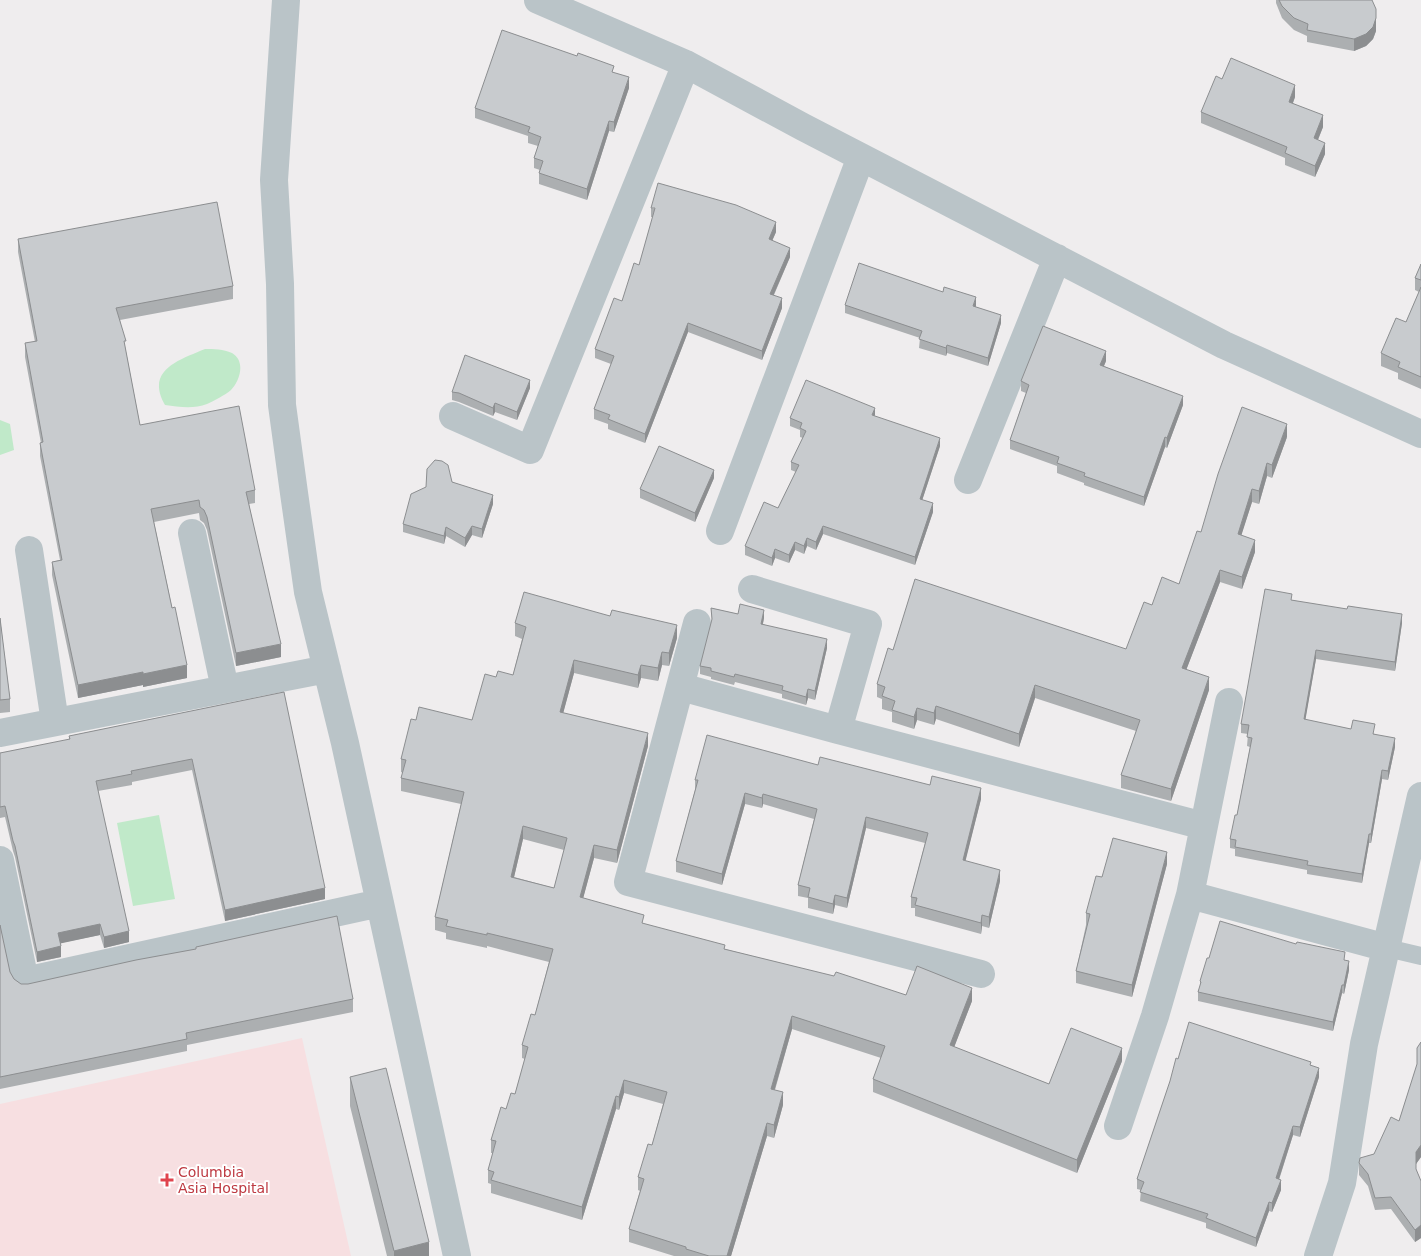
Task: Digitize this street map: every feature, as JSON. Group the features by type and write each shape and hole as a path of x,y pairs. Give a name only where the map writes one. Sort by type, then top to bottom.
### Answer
{"street":[{"path":"286,0 274,180 280,284 282,405 308,592 346,743 457,1256"},
{"path":"538,0 686,64 861,158 1224,345 1421,434"},
{"path":"453,416 530,450 686,64"},
{"path":"720,531 861,158"},
{"path":"968,480 1057,258"},
{"path":"192,532 225,689"},
{"path":"28,550 55,722"},
{"path":"752,590 868,624 838,730"},
{"path":"697,623 628,882 981,974"},
{"path":"0,733 327,669"},
{"path":"681,687 1204,826"},
{"path":"1118,1126 1155,1016 1190,895 1229,702"},
{"path":"1318,1256 1342,1183 1364,1044 1421,796"},
{"path":"0,860 25,981 380,903"},
{"path":"1190,895 1387,948"}],"lane":[{"path":"1387,948 1421,956"}],"shaded area":[{"name":"Columbia Asia Hospital","path":"302,1038 351,1256 0,1256 0,1104"}],"green space":[{"path":"205,349 225,351 232,353 236,357 240,366 237,382 223,396 202,406 165,405 160,393 159,383 162,375 176,362"},
{"path":"0,420 10,424 14,450 0,455"},
{"path":"159,815 175,899 133,906 117,823"}],"building":[{"path":"1279,0 1372,0 1376,9 1376,18 1373,27 1366,34 1354,39 1307,30 1308,24 1294,18 1282,6"},
{"path":"502,30 577,56 578,53 614,66 612,72 629,77 614,122 609,121 587,189 539,173 543,161 534,158 541,137 528,132 530,127 475,108"},
{"path":"1231,58 1295,85 1289,102 1323,115 1314,138 1325,143 1315,166 1285,153 1287,147 1201,112 1216,76 1222,79"},
{"path":"658,183 736,205 776,222 769,239 790,248 770,294 782,298 762,351 688,323 645,434 608,419 610,415 594,409 614,356 595,349 614,298 622,301 634,263 639,265 655,208 651,208"},
{"path":"217,202 233,286 116,308 126,341 124,341 140,425 239,406 255,490 246,492 281,644 236,653 207,517 204,510 200,507 199,500 151,509 172,608 175,607 187,665 78,685 52,562 62,560 40,443 43,442 25,343 37,341 18,239"},
{"path":"859,263 943,292 944,287 976,297 973,306 1001,315 988,358 947,345 946,348 919,339 922,331 845,305"},
{"path":"1421,264 1421,280 1415,278"},
{"path":"1421,287 1421,377 1398,367 1400,362 1381,353 1396,318 1406,322"},
{"path":"1043,326 1106,351 1100,365 1183,396 1167,438 1165,437 1144,497 1084,476 1085,473 1057,463 1059,457 1010,440 1029,385 1021,381"},
{"path":"465,355 530,380 517,412 495,403 493,408 459,393 452,392"},
{"path":"806,380 875,408 872,415 940,438 920,499 933,503 915,557 823,526 816,542 807,538 804,546 795,542 789,555 775,549 772,558 745,546 764,502 778,508 799,465 791,462 806,431 800,428 802,423 790,418"},
{"path":"1242,407 1287,424 1272,465 1267,463 1259,491 1252,489 1238,534 1255,540 1242,577 1220,570 1182,668 1209,677 1171,789 1121,775 1140,720 1035,685 1019,734 936,706 934,713 917,708 914,717 892,710 895,701 882,696 885,687 877,684 888,648 893,650 915,579 1126,649 1144,602 1152,605 1162,577 1179,584 1197,531 1201,532 1218,474"},
{"path":"659,446 714,470 695,513 640,489"},
{"path":"435,460 442,461 448,465 452,482 493,495 482,529 472,526 465,538 446,527 444,536 403,524 411,494 426,487 427,469"},
{"path":"1265,589 1292,594 1291,600 1347,609 1348,606 1402,614 1395,662 1316,650 1304,719 1351,729 1353,720 1375,724 1373,734 1395,738 1388,771 1382,770 1362,874 1307,865 1308,861 1235,847 1236,840 1230,839 1235,815 1237,815 1252,738 1247,737 1249,725 1241,724"},
{"path":"524,592 610,616 612,610 677,625 669,653 662,652 658,668 641,665 638,675 574,660 560,712 648,733 617,850 594,845 580,897 644,915 642,923 725,945 724,949 834,976 836,972 906,995 917,966 972,988 950,1045 1049,1084 1071,1028 1122,1048 1077,1160 873,1079 885,1046 792,1016 771,1089 783,1092 774,1125 767,1123 727,1256 709,1256 629,1229 644,1179 638,1177 648,1144 652,1145 667,1092 624,1080 619,1097 616,1096 582,1207 491,1180 494,1172 488,1170 496,1141 491,1140 501,1107 506,1109 511,1093 515,1094 528,1047 522,1045 531,1014 535,1015 553,949 487,933 487,935 446,926 448,920 435,917 464,792 401,778 406,760 401,759 411,719 416,720 419,707 472,720 485,674 496,677 498,671 513,675 526,627 515,623","holes":["523,826 567,838 554,888 511,877"]},
{"path":"740,604 764,610 761,624 827,639 815,691 808,689 806,697 782,690 783,686 735,674 734,677 700,666 712,619 711,608 738,614"},
{"path":"0,618 10,699 0,700"},
{"path":"284,692 325,888 225,910 192,759 131,771 132,774 96,781 129,931 104,937 100,924 58,933 61,946 37,952 5,806 0,807 0,753 70,739 69,736"},
{"path":"707,735 818,765 820,757 930,785 932,776 981,788 963,860 1000,870 989,917 982,915 981,923 915,905 917,898 911,897 928,833 866,817 847,898 835,895 833,904 808,897 810,888 798,885 817,809 763,794 762,798 745,793 722,874 676,861 698,780 695,780"},
{"path":"1113,838 1167,852 1132,985 1076,971 1090,914 1086,913 1096,876 1102,877"},
{"path":"337,916 353,999 186,1033 187,1039 0,1077 0,925 10,972 14,979 21,984 28,984 196,949 196,947"},
{"path":"1220,921 1296,944 1297,942 1345,952 1344,960 1349,961 1333,1022 1198,992"},
{"path":"1189,1022 1311,1062 1310,1065 1319,1068 1300,1127 1293,1126 1276,1178 1281,1180 1272,1203 1269,1202 1256,1238 1206,1218 1208,1214 1140,1192 1144,1182 1137,1179"},
{"path":"1421,1042 1421,1145 1416,1152 1416,1169 1421,1181 1421,1225 1415,1230 1391,1197 1375,1198 1368,1174 1359,1163 1360,1158 1374,1154 1391,1117 1399,1121 1417,1064 1417,1048"},
{"path":"386,1068 429,1242 394,1251 350,1077"}],"place":[{"name":"Columbia Asia Hospital","path":"167,1180"}]}
